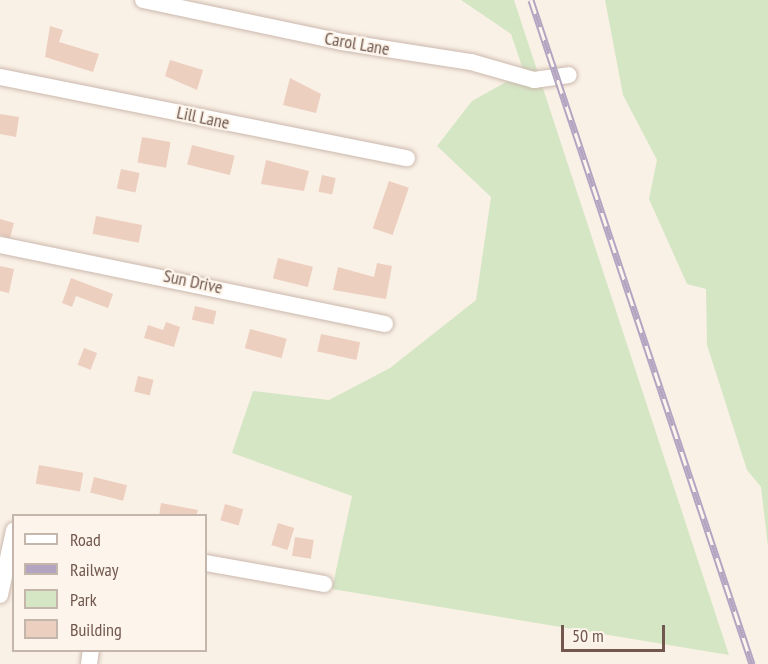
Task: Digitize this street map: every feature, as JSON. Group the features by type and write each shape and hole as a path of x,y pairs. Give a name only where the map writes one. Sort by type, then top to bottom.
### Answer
{"street":[{"name":"Carol Lane","path":"143,0 342,42 471,62 534,80 569,75"},
{"name":"Lill Lane","path":"0,77 407,158"},
{"name":"Sun Drive","path":"0,245 385,324"},
{"path":"0,596 12,539"},
{"path":"207,563 324,584"}],"green space":[{"path":"461,0 514,0 729,655 332,589 352,496 232,453 253,391 329,400 390,368 476,300 491,197 437,146 472,101 524,72 511,34"},
{"path":"605,0 768,0 768,547 761,487 747,470 707,345 706,289 687,284 649,199 657,160 623,95"}],"building":[{"path":"50,26 63,30 59,42 99,54 93,72 45,57"},
{"path":"170,60 203,70 197,90 165,76"},
{"path":"290,78 321,94 316,113 283,105"},
{"path":"0,114 19,117 16,137 0,134"},
{"path":"142,137 171,142 166,168 137,163"},
{"path":"192,145 235,156 230,175 187,164"},
{"path":"266,160 309,171 304,191 261,184"},
{"path":"121,169 140,173 135,193 117,189"},
{"path":"322,175 336,178 332,195 318,192"},
{"path":"389,181 409,188 393,235 373,228"},
{"path":"96,216 142,225 139,243 93,234"},
{"path":"0,219 14,223 10,238 0,235"},
{"path":"278,258 313,267 308,287 273,278"},
{"path":"377,263 392,266 386,299 333,290 338,267 374,277"},
{"path":"0,266 14,269 9,293 0,291"},
{"path":"71,278 113,294 108,308 76,296 72,307 62,303"},
{"path":"195,306 216,311 213,325 192,320"},
{"path":"166,322 180,327 174,347 144,338 148,325 163,330"},
{"path":"250,329 287,339 282,358 245,348"},
{"path":"321,334 360,342 356,360 317,352"},
{"path":"84,348 97,353 91,370 78,365"},
{"path":"138,376 154,380 150,395 134,392"},
{"path":"39,465 83,473 80,492 36,484"},
{"path":"94,477 127,485 123,501 90,493"},
{"path":"161,503 198,510 197,514 159,514"},
{"path":"225,504 243,509 239,526 220,520"},
{"path":"278,523 294,528 288,550 271,545"},
{"path":"295,537 314,540 311,559 292,556"}],"railway":[{"path":"531,0 752,664"}]}
